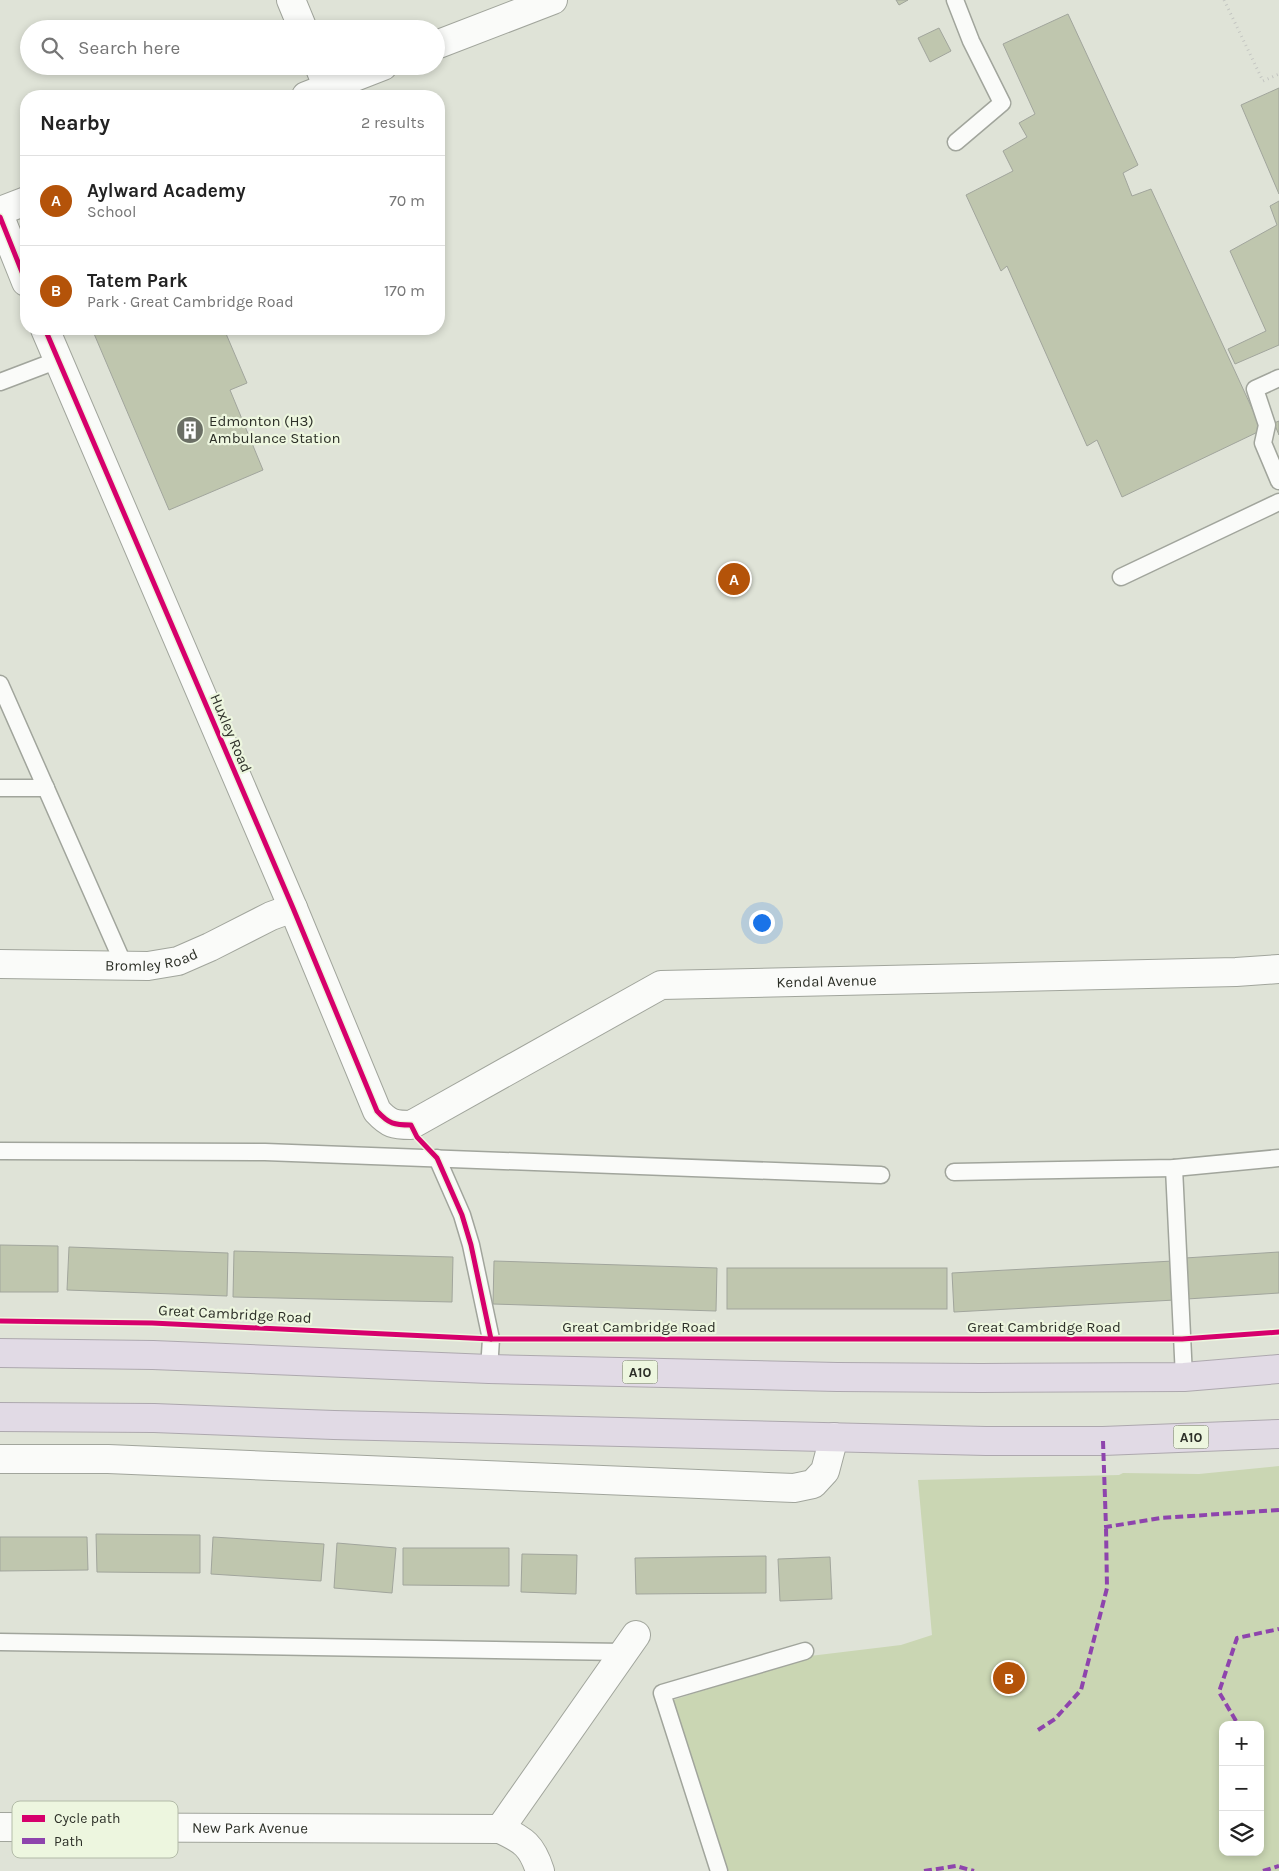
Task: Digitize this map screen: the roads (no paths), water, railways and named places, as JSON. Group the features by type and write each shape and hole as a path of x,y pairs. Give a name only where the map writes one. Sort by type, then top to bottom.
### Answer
{"highway":[{"name":"A10","path":"0,1353 152,1355 490,1368 856,1377 1184,1376 1279,1369"},
{"name":"A10","path":"0,1417 154,1418 334,1425 986,1441 1102,1441 1279,1434"}],"street":[{"path":"291,0 299,20"},
{"path":"445,42 553,0"},
{"path":"318,84 350,75"},
{"path":"0,211 20,204"},
{"path":"0,217 20,267"},
{"name":"Huxley Road","path":"48,335 293,908 377,1111 386,1122 411,1125"},
{"name":"Bromley Road","path":"0,964 148,966 178,961 271,916 293,908"},
{"name":"Kendal Avenue","path":"411,1125 661,985 1236,972 1279,969"},
{"path":"0,1459 108,1459 794,1488 813,1484 825,1471 834,1437"},
{"path":"500,1829 630,1644"},
{"name":"New Park Avenue","path":"178,1828 500,1829 521,1838 535,1856 540,1871"}],"lane":[{"path":"955,0 971,41 1002,103 956,142"},
{"path":"0,382 58,360"},
{"path":"1279,378 1255,389 1267,425 1263,442 1279,481"},
{"path":"1120,577 1279,502"},
{"path":"0,684 124,965"},
{"path":"0,788 46,788"},
{"path":"0,1151 265,1152 881,1175"},
{"path":"437,1158 462,1215 471,1245 491,1339 490,1368"},
{"path":"954,1172 1174,1168 1279,1158"},
{"path":"1174,1168 1184,1376"},
{"path":"0,1642 630,1644"},
{"path":"720,1871 662,1693 805,1651"}],"place":[{"name":"Edmonton (H3) Ambulance Station","path":"190,430"},
{"name":"Aylward Academy","path":"734,579"},
{"name":"Tatem Park","path":"1009,1678"}]}
